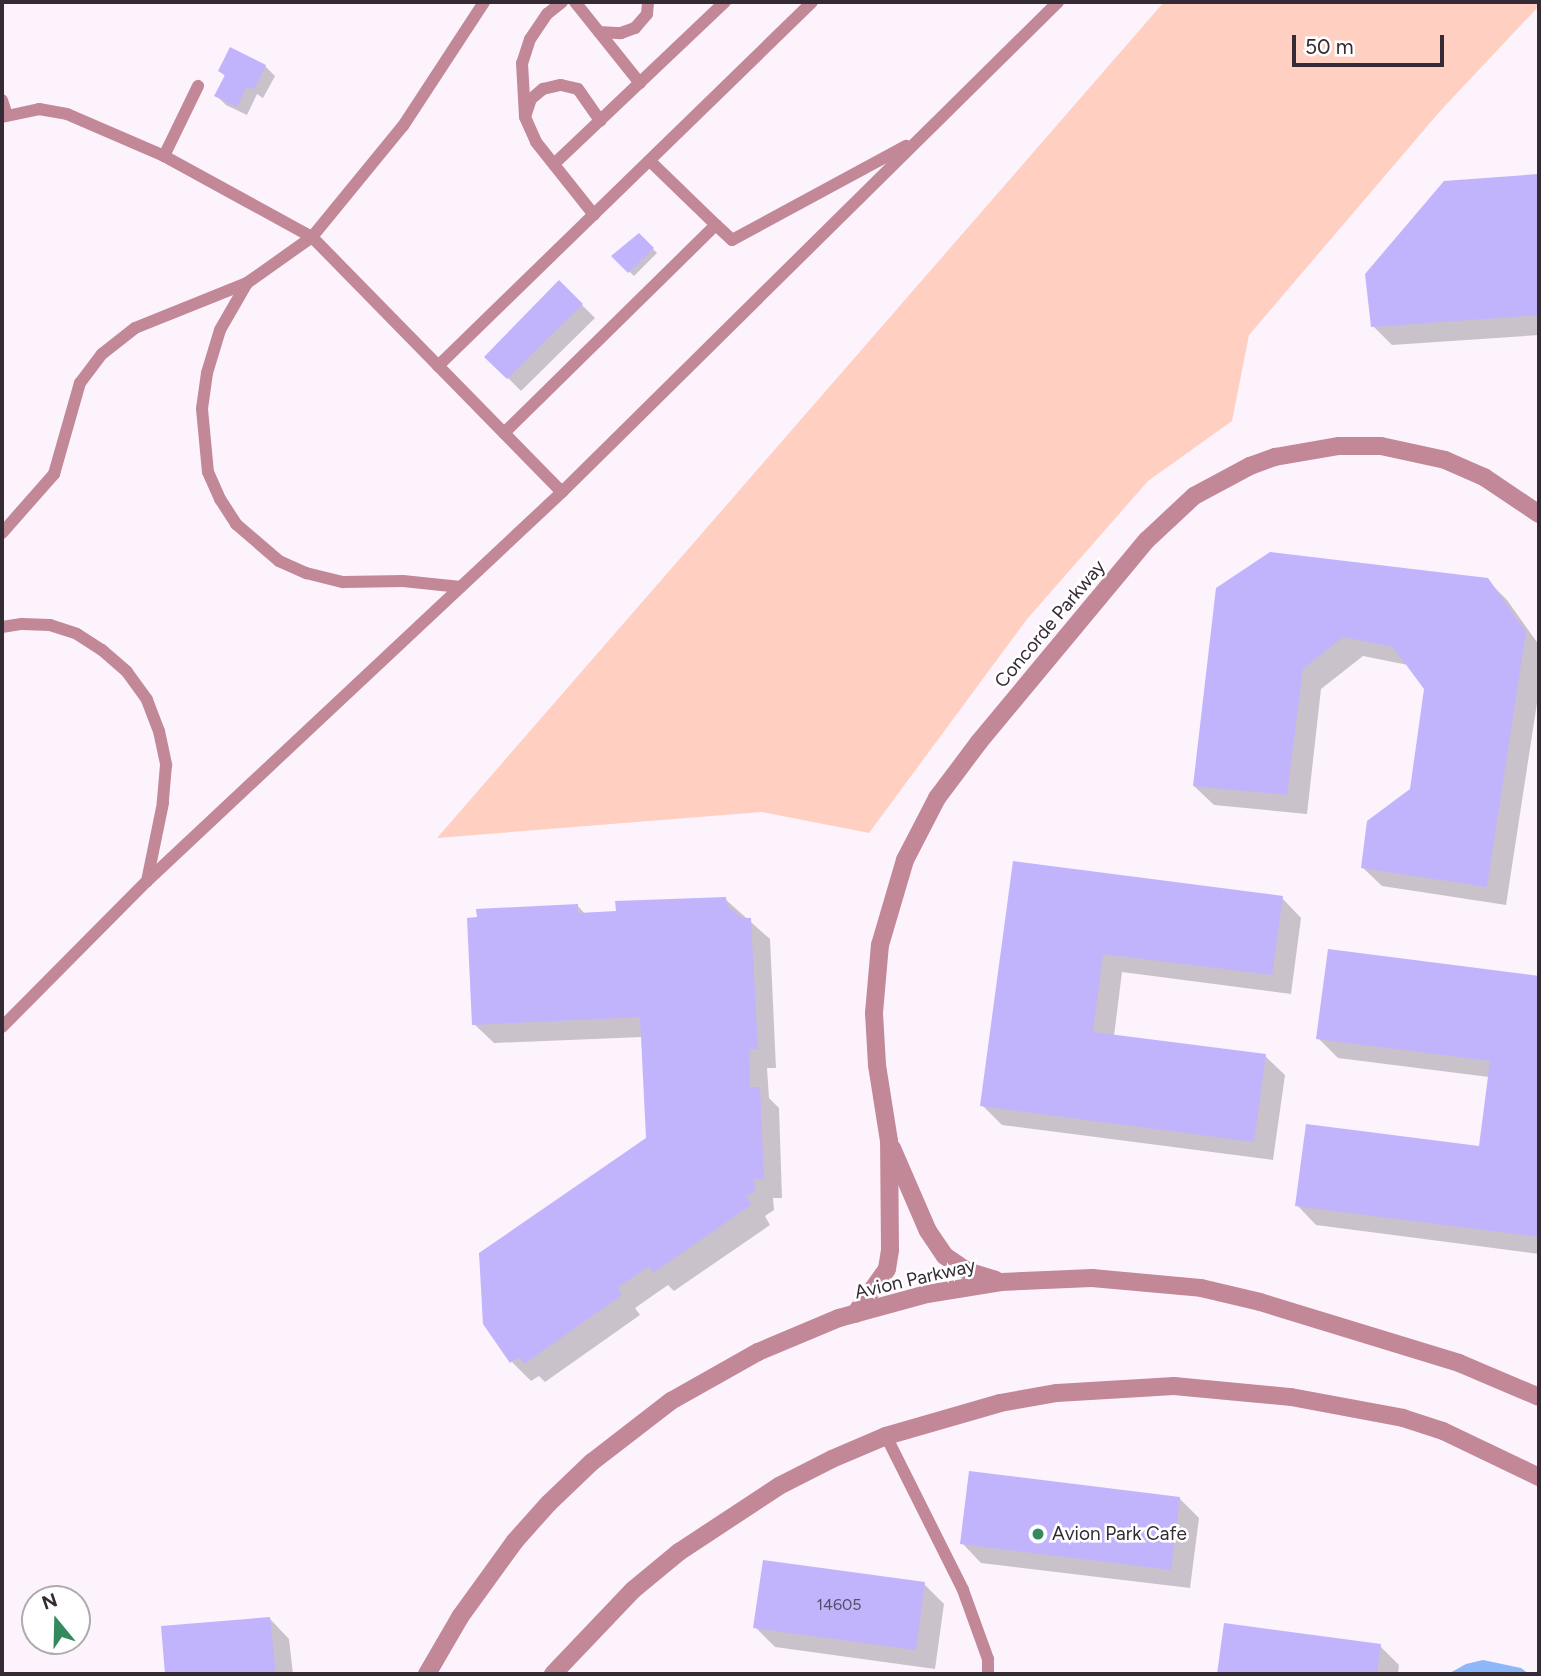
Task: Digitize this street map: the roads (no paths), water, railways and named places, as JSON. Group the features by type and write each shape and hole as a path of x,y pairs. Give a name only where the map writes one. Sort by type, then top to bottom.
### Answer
{"street":[{"name":"Concorde Parkway","path":"855,1314 875,1289 888,1260 889,1141 877,1065 875,980 892,895 914,840 937,798 979,742 1147,540 1195,496 1250,466 1275,457 1339,446 1381,446 1445,460 1484,477 1539,514"},
{"name":"Concorde Parkway","path":"889,1141 928,1231 945,1256 967,1271 1001,1282"},
{"name":"Avion Parkway","path":"427,1674 460,1617 515,1541 592,1462 671,1401 724,1369 855,1314 927,1294 1001,1282 1092,1278 1201,1289 1260,1302 1459,1363 1539,1397"},
{"path":"553,1674 634,1590 699,1538 779,1486 886,1436 943,1417 1057,1393 1128,1387 1233,1389 1403,1418 1443,1431 1539,1477"}],"lane":[{"path":"2,533 54,474 80,383 102,354 135,328 247,283 312,237 403,126 484,2"},
{"path":"562,2 547,14 530,39 522,63 525,117 536,142 594,215"},
{"path":"575,2 640,83"},
{"path":"600,32 621,33 635,27 646,14 648,2"},
{"path":"554,164 725,2"},
{"path":"2,1027 147,881 562,492 1058,2"},
{"path":"438,366 650,161 804,5"},
{"path":"525,117 531,99 543,89 561,85 578,89 600,121"},
{"path":"164,156 198,86"},
{"path":"2,100 4,116 39,110 67,114 164,156 312,237 562,492"},
{"path":"650,161 732,240 919,138"},
{"path":"504,433 716,225"},
{"path":"247,283 220,330 207,373 202,409 208,472 236,524 279,561 306,573 343,582 403,580 461,587"},
{"path":"2,627 22,624 51,625 77,634 102,650 127,672 148,700 159,731 166,765 163,803 147,881"},
{"path":"886,1436 963,1590 988,1659 988,1674"}],"water":[{"path":"1483,1660 1521,1668 1529,1674 1448,1674 1466,1664"}],"place":[{"name":"Avion Park Cafe","path":"1038,1534"}]}
